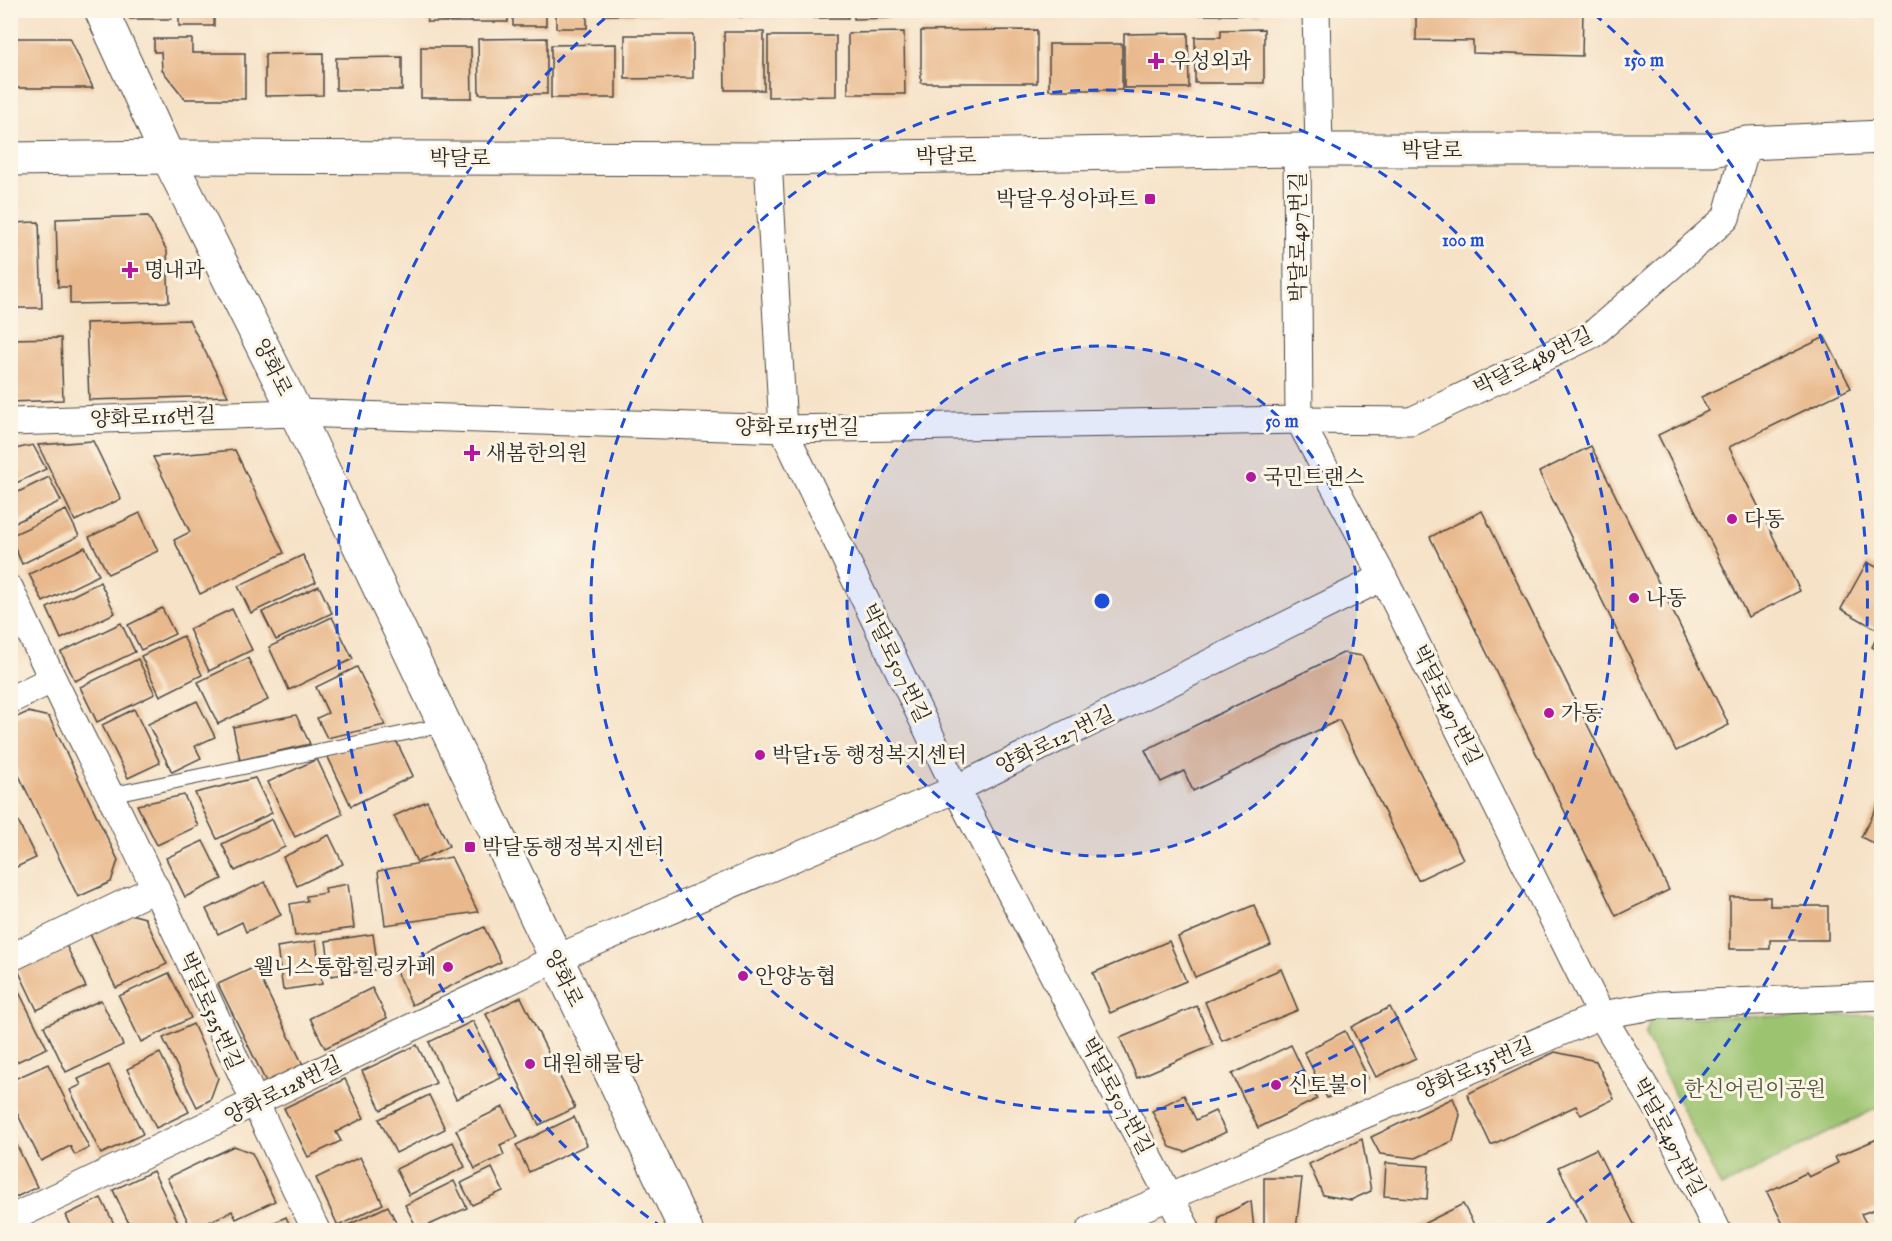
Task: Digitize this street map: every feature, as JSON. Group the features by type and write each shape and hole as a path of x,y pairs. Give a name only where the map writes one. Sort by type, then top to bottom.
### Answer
{"street":[{"name":"양화로","path":"101,10 168,156 296,413 686,1230"},
{"name":"박달로497번길","path":"1316,10 1308,150 1299,420 1383,577 1601,1015 1660,1112 1717,1230"},
{"name":"박달로","path":"10,159 168,156 768,159 1308,150 1712,150 1748,144 1881,137"},
{"name":"박달로489번길","path":"1299,420 1411,421 1593,334 1726,218 1748,144"},
{"name":"박달로507번길","path":"768,159 783,429 957,789 1186,1230"},
{"name":"양화로115번길","path":"296,413 783,429 1299,420"},
{"name":"양화로116번길","path":"10,422 296,413"},
{"name":"양화로127번길","path":"555,959 957,789 1383,577"},
{"name":"박달로525번길","path":"10,589 51,680 156,888 253,1104 316,1230"},
{"path":"10,700 51,680"},
{"path":"10,958 156,888"},
{"name":"양화로128번길","path":"10,1220 555,959"},
{"name":"양화로135번길","path":"1090,1230 1601,1015 1659,1005 1881,996"}],"lane":[{"path":"109,795 444,725"}],"green space":[{"name":"한신어린이공원","path":"1881,1015 1881,1106 1721,1187 1645,1035 1651,1018"}],"building":[{"path":"126,10 171,10 171,19 130,19"},
{"path":"179,10 214,10 214,26 179,26"},
{"path":"427,10 470,10 470,22 427,22"},
{"path":"472,10 508,10 508,22 472,22"},
{"path":"513,10 546,10 546,26 513,26"},
{"path":"556,10 587,10 587,28 556,28"},
{"path":"604,10 661,10 661,15 604,15"},
{"path":"672,10 729,10 729,14 672,14"},
{"path":"740,10 804,10 804,17 740,17"},
{"path":"813,10 848,10 848,18 813,18"},
{"path":"854,10 889,10 889,18 854,19"},
{"path":"898,10 948,10 948,14 898,14"},
{"path":"975,10 1038,10 1038,14 975,15"},
{"path":"1051,10 1106,10 1106,14 1051,14"},
{"path":"1119,10 1183,10 1183,15 1119,16"},
{"path":"1196,10 1261,10 1261,15 1196,15"},
{"path":"1416,10 1583,10 1582,56 1473,53 1473,41 1416,40"},
{"path":"1264,29 1264,83 1195,83 1195,37 1221,37 1221,30"},
{"path":"1037,30 1037,83 921,83 921,31"},
{"path":"724,32 764,32 764,90 725,90"},
{"path":"904,32 905,94 848,94 848,33"},
{"path":"1188,33 1189,88 1124,88 1124,34"},
{"path":"625,35 693,35 693,78 625,79"},
{"path":"768,36 836,36 836,96 768,97"},
{"path":"12,38 70,38 93,88 12,88"},
{"path":"547,38 547,94 479,94 478,39"},
{"path":"154,39 192,39 192,53 245,53 245,99 185,99 162,70 161,52 154,52"},
{"path":"616,44 616,98 551,98 551,45"},
{"path":"1049,44 1122,44 1122,90 1049,90"},
{"path":"421,47 471,47 472,98 421,98"},
{"path":"323,53 323,95 265,96 265,54"},
{"path":"402,57 402,90 336,90 336,58"},
{"path":"148,216 167,251 169,302 70,304 70,287 58,287 56,219"},
{"path":"39,222 42,308 10,308 10,223"},
{"path":"189,320 228,396 89,400 86,323"},
{"name":"다동","path":"1825,337 1851,388 1729,447 1800,591 1748,617 1658,435 1708,411 1701,397"},
{"path":"61,338 63,400 10,402 10,339"},
{"path":"93,441 121,499 75,521 38,445"},
{"path":"33,445 46,469 10,486 10,450"},
{"name":"나동","path":"1591,446 1729,725 1676,751 1539,472"},
{"path":"235,450 284,553 200,594 174,540 190,532 153,457"},
{"path":"49,477 61,501 10,525 10,496"},
{"path":"66,510 79,536 22,564 10,536"},
{"name":"가동","path":"1482,511 1669,890 1616,916 1430,537"},
{"path":"140,513 158,551 108,574 89,537"},
{"path":"85,547 99,575 43,602 29,574"},
{"path":"303,555 316,582 251,613 238,586"},
{"path":"1867,562 1882,570 1882,652 1872,647 1880,631 1841,609"},
{"path":"100,582 115,613 61,639 47,608"},
{"path":"319,586 332,613 276,640 262,612"},
{"path":"162,608 175,634 141,650 128,625"},
{"path":"232,609 252,650 209,671 189,629"},
{"path":"332,617 353,659 289,690 269,647"},
{"path":"121,623 135,652 75,681 61,652"},
{"path":"183,636 202,675 160,696 141,656"},
{"path":"1343,653 1362,656 1463,859 1418,880 1339,720 1193,791 1184,771 1161,782 1145,750"},
{"path":"248,658 268,700 218,724 198,682"},
{"path":"138,659 155,694 97,722 80,687"},
{"path":"357,667 385,725 327,738 317,718 328,713 316,687"},
{"path":"197,701 215,737 195,746 201,758 172,772 148,724"},
{"path":"134,709 160,763 128,778 102,725"},
{"path":"28,712 49,717 118,860 111,882 78,897 10,757 10,720"},
{"path":"296,715 310,744 240,760 233,727"},
{"path":"395,738 413,776 351,806 326,753"},
{"path":"317,759 343,814 295,837 268,782"},
{"path":"255,778 272,813 217,839 195,793"},
{"path":"184,795 198,826 157,845 137,805"},
{"path":"1882,798 1882,848 1861,837"},
{"path":"427,801 449,846 417,862 394,816"},
{"path":"10,805 36,858 10,870"},
{"path":"272,819 285,847 235,871 222,844"},
{"path":"329,835 343,864 297,886 283,857"},
{"path":"203,841 222,879 185,897 166,858"},
{"path":"451,857 478,912 385,925 378,871"},
{"path":"265,882 281,915 246,932 242,922 218,934 206,909"},
{"path":"348,884 354,928 295,936 290,904 307,901 306,896 326,893 325,888"},
{"path":"1730,897 1770,897 1770,906 1828,906 1828,940 1770,940 1770,949 1730,949"},
{"path":"1254,905 1271,945 1195,977 1178,937"},
{"path":"130,914 145,918 167,964 116,988 90,934"},
{"path":"484,927 501,962 412,1005 395,969"},
{"path":"373,934 378,969 331,976 326,941"},
{"path":"316,941 322,984 283,990 277,947"},
{"path":"1169,941 1186,981 1110,1013 1093,973"},
{"path":"66,945 86,987 37,1010 17,968"},
{"path":"255,967 307,1073 270,1090 218,984"},
{"path":"1281,969 1298,1010 1222,1041 1205,1002"},
{"path":"169,973 191,1018 141,1042 119,996"},
{"path":"10,974 47,1048 10,1065"},
{"path":"372,988 387,1018 325,1048 310,1018"},
{"path":"521,997 575,1108 539,1125 486,1014"},
{"path":"101,1000 123,1045 66,1072 44,1026"},
{"path":"1197,1006 1213,1045 1137,1078 1120,1038"},
{"path":"1390,1007 1416,1058 1376,1077 1351,1027"},
{"path":"473,1021 501,1078 456,1099 429,1042"},
{"path":"193,1024 218,1078 210,1100 197,1107 163,1038"},
{"path":"1345,1031 1368,1078 1327,1098 1304,1052"},
{"path":"417,1045 436,1083 381,1110 362,1071"},
{"path":"1291,1045 1317,1099 1258,1128 1232,1074"},
{"path":"1555,1052 1596,1061 1614,1099 1581,1115 1576,1106 1491,1145 1467,1094"},
{"path":"160,1053 189,1112 156,1128 127,1069"},
{"path":"48,1064 89,1148 75,1155 70,1146 41,1161 10,1099 10,1081"},
{"path":"109,1065 143,1134 101,1154 70,1090 81,1085 78,1079"},
{"path":"345,1079 364,1118 336,1132 341,1141 308,1157 284,1108"},
{"path":"429,1095 445,1129 396,1153 379,1119"},
{"path":"1184,1095 1196,1120 1215,1111 1226,1132 1185,1152 1170,1147 1152,1111"},
{"path":"1453,1098 1460,1115 1453,1141 1416,1158 1380,1154 1371,1137"},
{"path":"503,1107 518,1137 500,1145 504,1155 475,1169 456,1130"},
{"path":"574,1117 587,1145 529,1172 516,1145"},
{"path":"10,1131 37,1187 10,1200"},
{"path":"1882,1137 1882,1199 1879,1200 1882,1207 1861,1214 1867,1225 1856,1230 1837,1230 1835,1226 1827,1230 1786,1230 1767,1192 1806,1173 1809,1177 1838,1163 1835,1157"},
{"path":"1362,1139 1371,1191 1351,1200 1323,1195 1309,1164"},
{"path":"453,1142 465,1167 409,1195 396,1169"},
{"path":"234,1146 252,1153 275,1201 236,1219 232,1211 192,1230 167,1178"},
{"path":"1596,1149 1637,1230 1591,1230 1558,1167"},
{"path":"360,1157 383,1204 338,1226 316,1178"},
{"path":"1386,1163 1429,1166 1427,1199 1384,1196"},
{"path":"492,1168 503,1191 472,1205 461,1183"},
{"path":"153,1171 182,1230 132,1230 113,1190"},
{"path":"1264,1178 1302,1178 1296,1230 1264,1230"},
{"path":"454,1181 467,1208 418,1230 405,1205"},
{"path":"101,1198 117,1230 73,1230 66,1215"},
{"path":"1251,1201 1254,1230 1217,1230 1219,1217"},
{"path":"1463,1204 1477,1230 1411,1230"},
{"path":"388,1206 400,1230 340,1229"},
{"path":"286,1217 292,1230 258,1230"}],"place":[{"name":"우성외과","path":"1156,61"},
{"name":"박달우성아파트","path":"1150,199"},
{"name":"명내과","path":"130,270"},
{"name":"새봄한의원","path":"472,453"},
{"name":"국민트랜스","path":"1251,477"},
{"name":"다동","path":"1732,519"},
{"name":"나동","path":"1634,598"},
{"name":"가동","path":"1549,713"},
{"name":"박달1동 행정복지센터","path":"760,755"},
{"name":"박달동행정복지센터","path":"470,847"},
{"name":"웰니스통합힐링카페","path":"448,967"},
{"name":"안양농협","path":"743,976"},
{"name":"대원해물탕","path":"530,1064"},
{"name":"신토불이","path":"1276,1085"}]}
